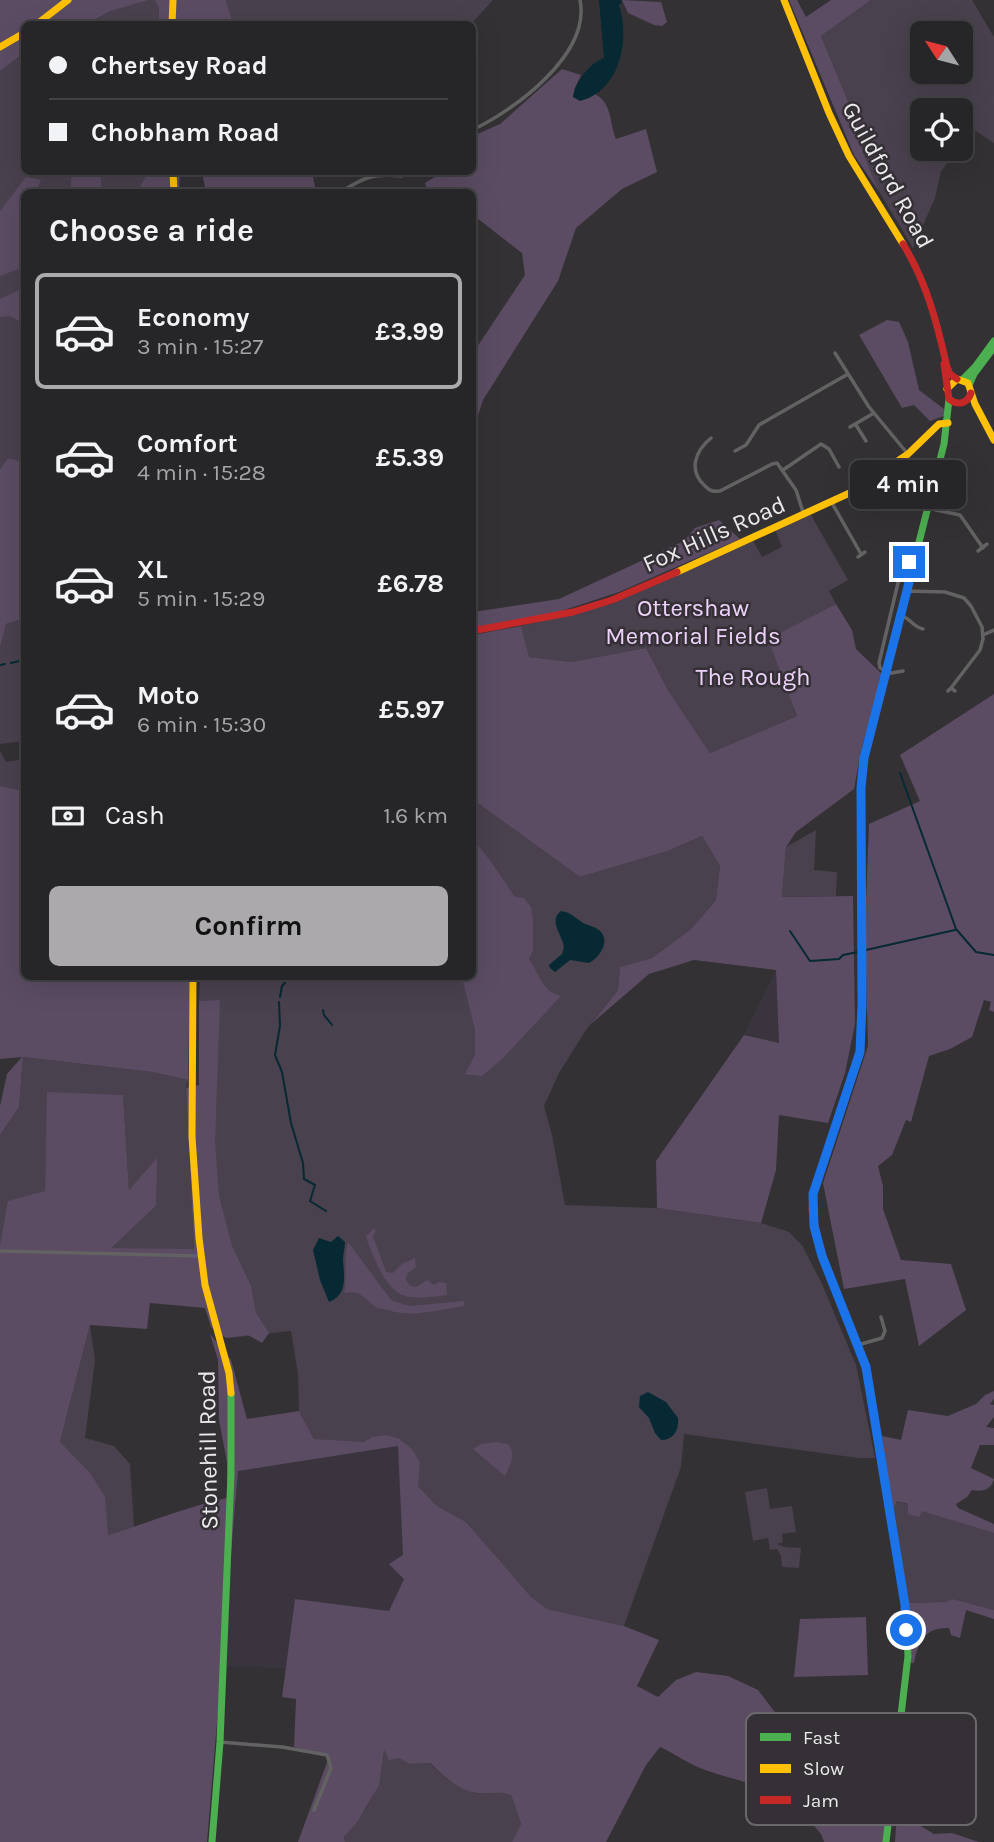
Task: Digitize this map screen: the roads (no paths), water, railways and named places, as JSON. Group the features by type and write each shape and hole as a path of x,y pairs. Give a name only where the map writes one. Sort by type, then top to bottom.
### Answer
{"main road":[{"path":"41,21 68,0"},
{"path":"173,0 173,21"},
{"name":"Guildford Road","path":"784,0 838,134 914,262 932,302 947,367 960,380"},
{"path":"0,47 21,35"},
{"name":"Guildford Road","path":"939,331 950,399 948,420"},
{"path":"901,1713 908,1656 905,1605 866,1369 822,1256 814,1226 813,1194 860,1052 861,788 864,758 948,420 970,389 974,374 991,353 994,341"},
{"path":"947,389 991,353"},
{"path":"960,380 970,389 994,442"},
{"path":"950,399 976,413 994,442"},
{"name":"Fox Hills Road","path":"476,630 573,612 612,600 832,503 884,472 908,454 937,425 948,420"},
{"name":"Stonehill Road","path":"193,980 192,1137 201,1256 205,1284 229,1373 232,1405 220,1742 212,1842"}],"street":[{"path":"476,128 518,103 554,68 575,36 580,19 580,0"},
{"path":"347,189 376,175"},
{"path":"835,353 874,413 908,454"},
{"path":"735,452 746,444 759,425 848,374"},
{"path":"850,427 874,413"},
{"path":"855,424 866,441"},
{"path":"711,438 701,450 694,466 699,480 710,490 715,492 727,488 775,462 796,490 804,515"},
{"path":"783,470 821,444 829,449 839,467"},
{"path":"935,480 945,480 957,470"},
{"path":"884,472 897,500"},
{"path":"832,503 861,554"},
{"path":"927,508 960,515 985,546 978,551"},
{"path":"903,671 887,672 880,668 879,663 902,566 906,562 914,563"},
{"path":"906,591 944,592 964,598 971,606 983,635 980,650 952,690"},
{"path":"901,615 908,618 914,626 923,629"},
{"path":"983,635 994,630"},
{"path":"0,1251 201,1256"},
{"path":"858,1345 882,1338 885,1331 881,1317"},
{"path":"220,1742 271,1746 327,1755 331,1768 314,1810"}],"water":[{"path":"599,0 622,2 619,5 622,47 619,62 605,86 580,101 573,97 580,79 604,58"},
{"path":"561,911 596,928 604,937 604,942 598,956 589,963 570,960 555,972 549,965 562,954 564,947 556,923 557,915"},
{"path":"338,1236 345,1242 344,1284 335,1299 329,1302 320,1280 313,1250 319,1238 331,1242"},
{"path":"648,1392 666,1402 678,1418 678,1426 669,1438 661,1440 649,1418 639,1407 640,1396"}],"waterway":[{"path":"11,663 21,661"},
{"path":"0,665 5,664"},
{"path":"900,773 956,929 976,952 994,955"},
{"path":"866,950 955,930"},
{"path":"790,931 810,961 839,959 843,955 858,952"},
{"path":"280,997 282,986 287,980"},
{"path":"279,1002 280,1026 275,1055 282,1072 291,1123 303,1163 304,1179 315,1185 310,1201 326,1211"},
{"path":"323,1010 332,1025"}],"park label":[{"name":"Ottershaw Memorial Fields","path":"693,622"},
{"name":"The Rough","path":"753,677"}]}
